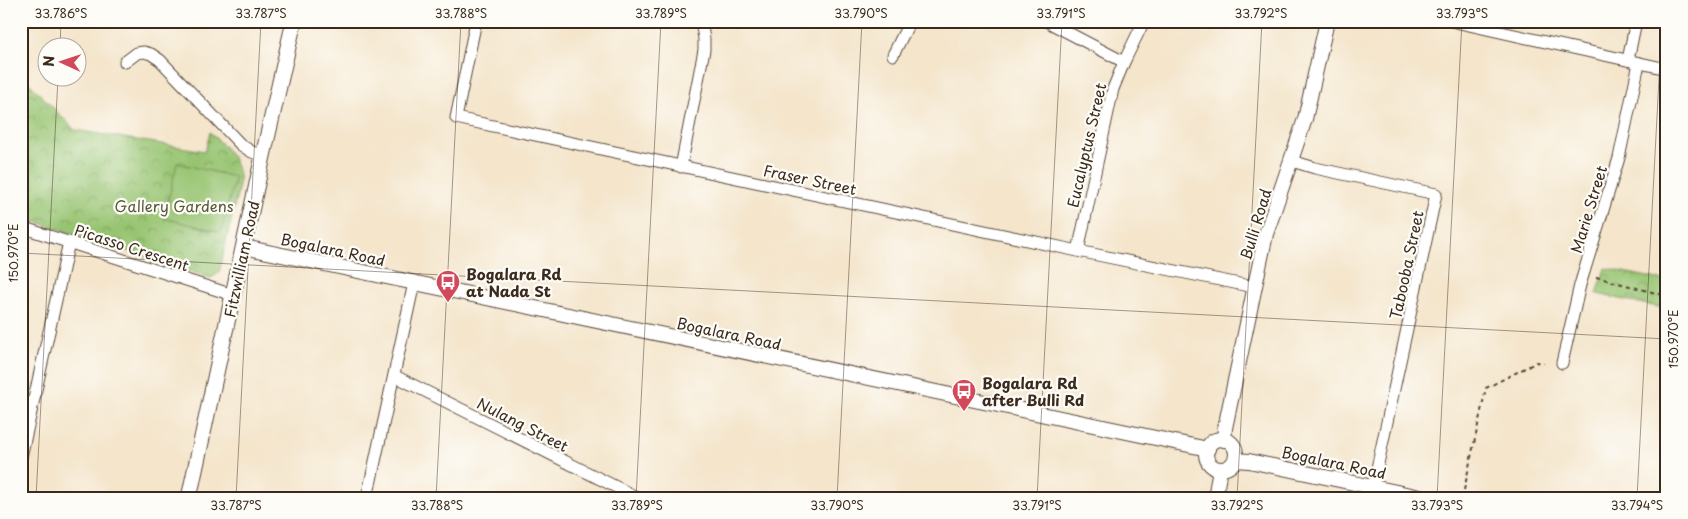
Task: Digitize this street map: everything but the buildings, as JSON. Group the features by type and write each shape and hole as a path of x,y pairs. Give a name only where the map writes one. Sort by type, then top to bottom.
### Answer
{"main road":[{"name":"Fitzwilliam Road","path":"190,498 263,156 294,21"}],"street":[{"name":"Fraser Street","path":"476,21 456,118 1254,287"},
{"path":"681,167 704,50 704,39 700,21"},
{"path":"893,55 910,21"},
{"path":"1046,21 1124,62"},
{"name":"Eucalyptus Street","path":"1078,251 1113,89 1144,21"},
{"name":"Bulli Road","path":"1224,440 1266,234 1305,119 1327,21"},
{"path":"1451,21 1487,25 1667,69"},
{"name":"Marie Street","path":"1562,363 1584,273 1619,158 1634,62 1636,21"},
{"path":"125,62 137,53 152,54 167,67 241,145 263,156"},
{"name":"Tabooba Street","path":"1292,161 1315,168 1436,194 1373,487"},
{"name":"Picasso Crescent","path":"21,227 233,295"},
{"path":"21,457 69,242"},
{"name":"Bogalara Road","path":"244,247 1208,449"},
{"path":"368,498 414,284"},
{"name":"Nulang Street","path":"395,376 638,498"},
{"path":"1216,440 1230,442 1236,453 1235,460 1232,465 1226,468 1220,469 1215,467 1210,464 1206,454 1208,449 1216,440"},
{"name":"Bogalara Road","path":"1235,460 1425,498"},
{"path":"1215,498 1220,469"}],"path":[{"path":"1584,273 1667,296"},
{"path":"1464,490 1486,388 1537,362 1544,363"}],"green space":[{"name":"Gallery Gardens","path":"21,75 75,130 205,151 210,132 232,156 238,169 239,177 239,186 219,273 211,278 21,217"},
{"path":"177,163 235,177 221,232 164,218"},
{"path":"1605,268 1667,281 1667,309 1597,294"}],"place":[{"name":"Bogalara Rd at Nada St","path":"448,303"},
{"name":"Bogalara Rd after Bulli Rd","path":"964,412"}]}
